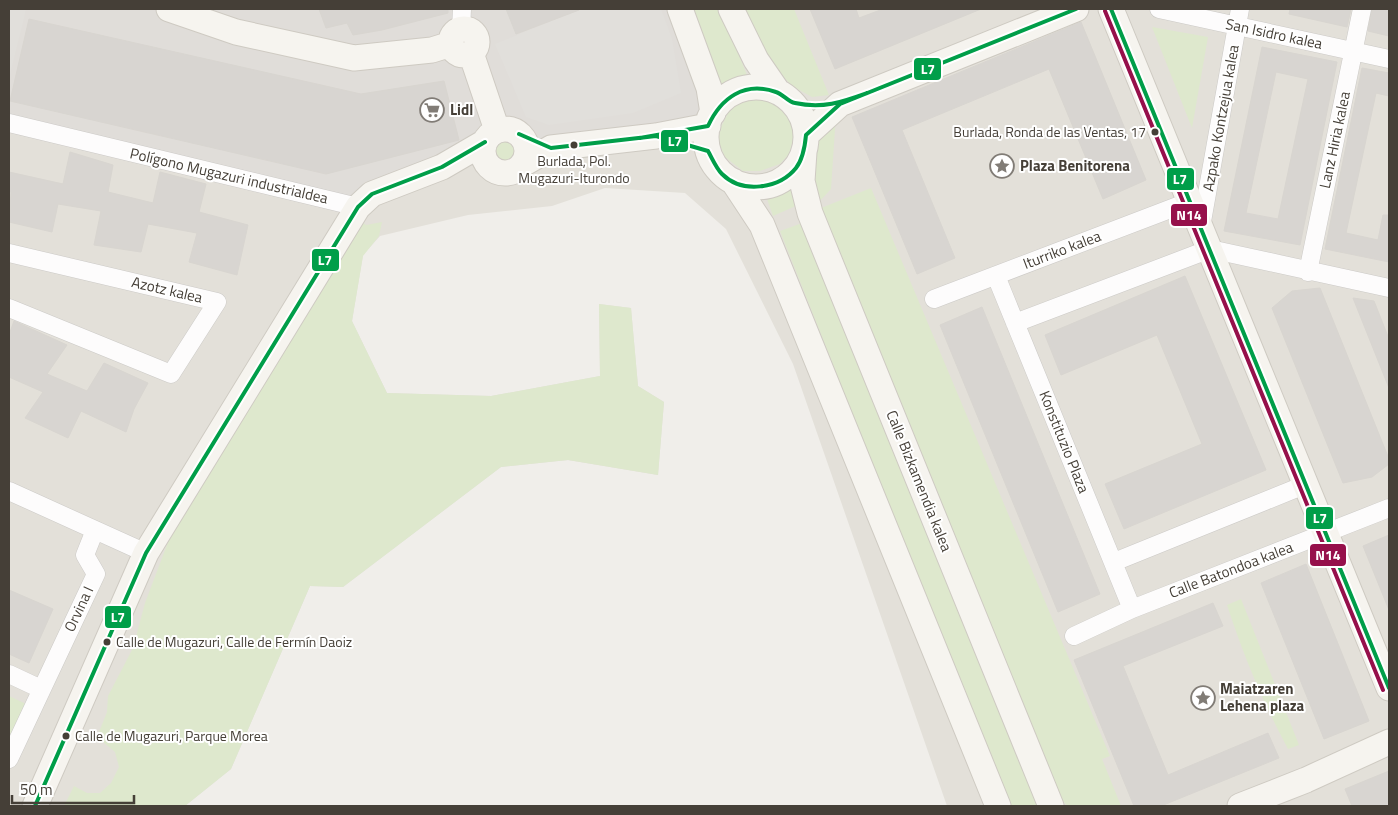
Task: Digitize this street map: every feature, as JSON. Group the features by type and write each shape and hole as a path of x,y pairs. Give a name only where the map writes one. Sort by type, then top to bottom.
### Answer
{"main road":[{"path":"169,9 236,32 354,58 432,50 461,34 497,142 497,171 511,172 551,148"},
{"path":"680,9 696,46 709,88 708,151 722,174 733,182 750,187 767,186 783,179 796,168 805,144 840,104 1076,9"},
{"path":"731,9 756,60 802,118 805,144"},
{"path":"1111,9 1327,532 1389,688"},
{"path":"497,142 551,148 656,136 710,119 722,101 734,92 749,88 764,88 786,97 840,104"},
{"path":"656,136 708,151"},
{"path":"35,806 146,553 358,206 372,194 442,167 497,142 524,139 527,151 523,164"},
{"name":"Calle Bizkamendia kalea","path":"805,144 802,181 810,213 1051,806"},
{"path":"733,182 762,226 998,806"},
{"path":"1240,806 1306,780 1389,742"}],"street":[{"name":"San Isidro kalea","path":"1159,9 1389,59"},
{"name":"Azpako Kontzejua kalea","path":"1206,238 1240,9"},
{"name":"Lanz Hiria kalea","path":"1308,272 1362,9"},
{"name":"Polígono Mugazuri industrialdea","path":"9,123 358,206"},
{"name":"Iturriko kalea","path":"934,299 1191,201"},
{"path":"1015,323 1206,238 1308,272 1389,288"},
{"name":"Azotz kalea","path":"9,253 216,302 171,374 9,308"},
{"name":"Konstituzio Plaza","path":"996,276 1132,609"},
{"path":"1114,562 1307,484"},
{"path":"9,491 146,553"},
{"name":"Calle Batondoa kalea","path":"1074,636 1132,609 1389,508"},
{"name":"Orvina I","path":"9,759 40,689 96,574 84,556 95,530"},
{"path":"9,674 40,689"}],"shaded area":[{"path":"9,9 1389,9 1389,806 947,806 793,364 726,229 685,193 605,188 552,206 468,215 380,236 363,255 352,321 387,393 491,396 600,376 599,304 631,308 638,386 664,402 658,475 568,460 501,467 343,587 310,586 231,769 185,806 9,806"},
{"path":"9,9 691,9 722,86 697,125 406,177 358,207 9,123"},
{"path":"9,9 26,9 9,79"},
{"path":"581,9 661,9 672,39 681,93 633,113 549,125 526,117 495,44"}],"green space":[{"path":"691,9 720,9 747,75 731,80 722,86"},
{"path":"742,9 794,9 829,95 812,97 792,86 762,54"},
{"path":"1152,27 1208,37 1192,128"},
{"path":"757,97 773,102 788,113 795,132 789,154 780,164 760,171 743,171 725,157 718,141 721,127 728,113 737,105"},
{"path":"836,114 831,189 819,202 814,179 814,155 821,132 827,122"},
{"path":"505,132 518,138 524,151 518,164 505,170 492,164 486,151 492,138"},
{"path":"793,186 798,205 773,216 766,196"},
{"path":"871,188 1110,756 1102,759 1121,806 1067,806 1059,796 821,208"},
{"path":"362,222 366,225 382,222 379,236 363,256 352,321 387,393 491,396 600,376 599,304 631,308 638,386 664,402 658,475 568,460 501,467 343,587 310,586 231,769 185,806 64,806 74,786 87,793 100,793 111,783 119,767 115,752 97,737 107,712 108,696 133,648 145,603 173,529"},
{"path":"805,222 1039,806 1008,806 780,231"},
{"path":"1241,599 1299,745 1288,749 1254,678 1227,605"},
{"path":"9,696 26,704 9,737"}],"building":[{"path":"319,9 448,9 448,13 382,30 353,35 347,23 326,28"},
{"path":"506,9 579,9 579,10 516,34"},
{"path":"810,9 856,9 859,18 883,9 981,9 835,69"},
{"path":"1290,9 1351,9 1347,27 1289,14"},
{"path":"1372,9 1389,9 1389,36 1368,31"},
{"path":"29,19 361,94 444,81 459,140 326,174 10,101"},
{"path":"1081,22 1146,180 1103,199 1049,69 902,130 955,258 917,274 852,117"},
{"path":"1262,47 1337,62 1300,245 1224,231","holes":["1276,72 1308,79 1278,219 1246,213"]},
{"path":"1362,68 1389,73 1389,96 1376,93 1346,233 1378,240 1383,215 1389,215 1389,262 1325,249"},
{"path":"70,152 113,165 108,192 153,203 160,172 206,184 199,212 248,225 237,275 189,262 197,233 148,224 141,252 94,245 101,211 58,204 52,232 9,222 11,192 9,192 9,172 63,184"},
{"path":"1185,276 1266,470 1124,529 1105,484 1202,444 1157,335 1061,375 1045,335"},
{"path":"1320,288 1389,459 1389,464 1372,477 1343,483 1272,308 1292,291"},
{"path":"1353,298 1374,301 1389,339 1389,388"},
{"path":"982,307 1100,594 1058,612 940,325"},
{"path":"14,321 67,345 47,374 87,391 104,363 148,383 134,409 126,432 81,411 68,438 25,418 43,392 9,377 9,335"},
{"path":"1389,535 1389,610 1363,546"},
{"path":"1306,564 1369,721 1324,739 1261,583"},
{"path":"9,590 53,609 29,663 9,654"},
{"path":"1213,603 1223,626 1123,666 1168,775 1268,733 1279,758 1161,806 1134,806 1074,660"},
{"path":"1389,771 1389,806 1352,806 1345,789"}],"transit line":[{"name":"L7","path":"519,134 551,148 656,136 708,151 722,174 730,180 750,186 770,184 780,181 796,168 802,157 806,135 840,104 1076,9"},
{"name":"L7","path":"1111,9 1389,688"},
{"name":"N14","path":"1105,11 1383,690"},
{"name":"L7","path":"640,138 708,126 713,116 727,100 735,94 754,89 764,89 779,93 792,102 805,105 841,102 867,93"},
{"name":"L7","path":"35,806 146,553 358,207 372,194 442,167 485,142"}],"place":[{"name":"Lidl","path":"432,110"},
{"name":"Burlada, Ronda de las Ventas, 17","path":"1155,132"},
{"name":"Burlada, Pol. Mugazuri-Iturondo","path":"574,145"},
{"name":"Plaza Benitorena","path":"1002,166"},
{"name":"Calle de Mugazuri, Calle de Fermín Daoiz","path":"107,642"},
{"name":"Maiatzaren Lehena plaza","path":"1203,698"},
{"name":"Calle de Mugazuri, Parque Morea","path":"66,736"}]}
